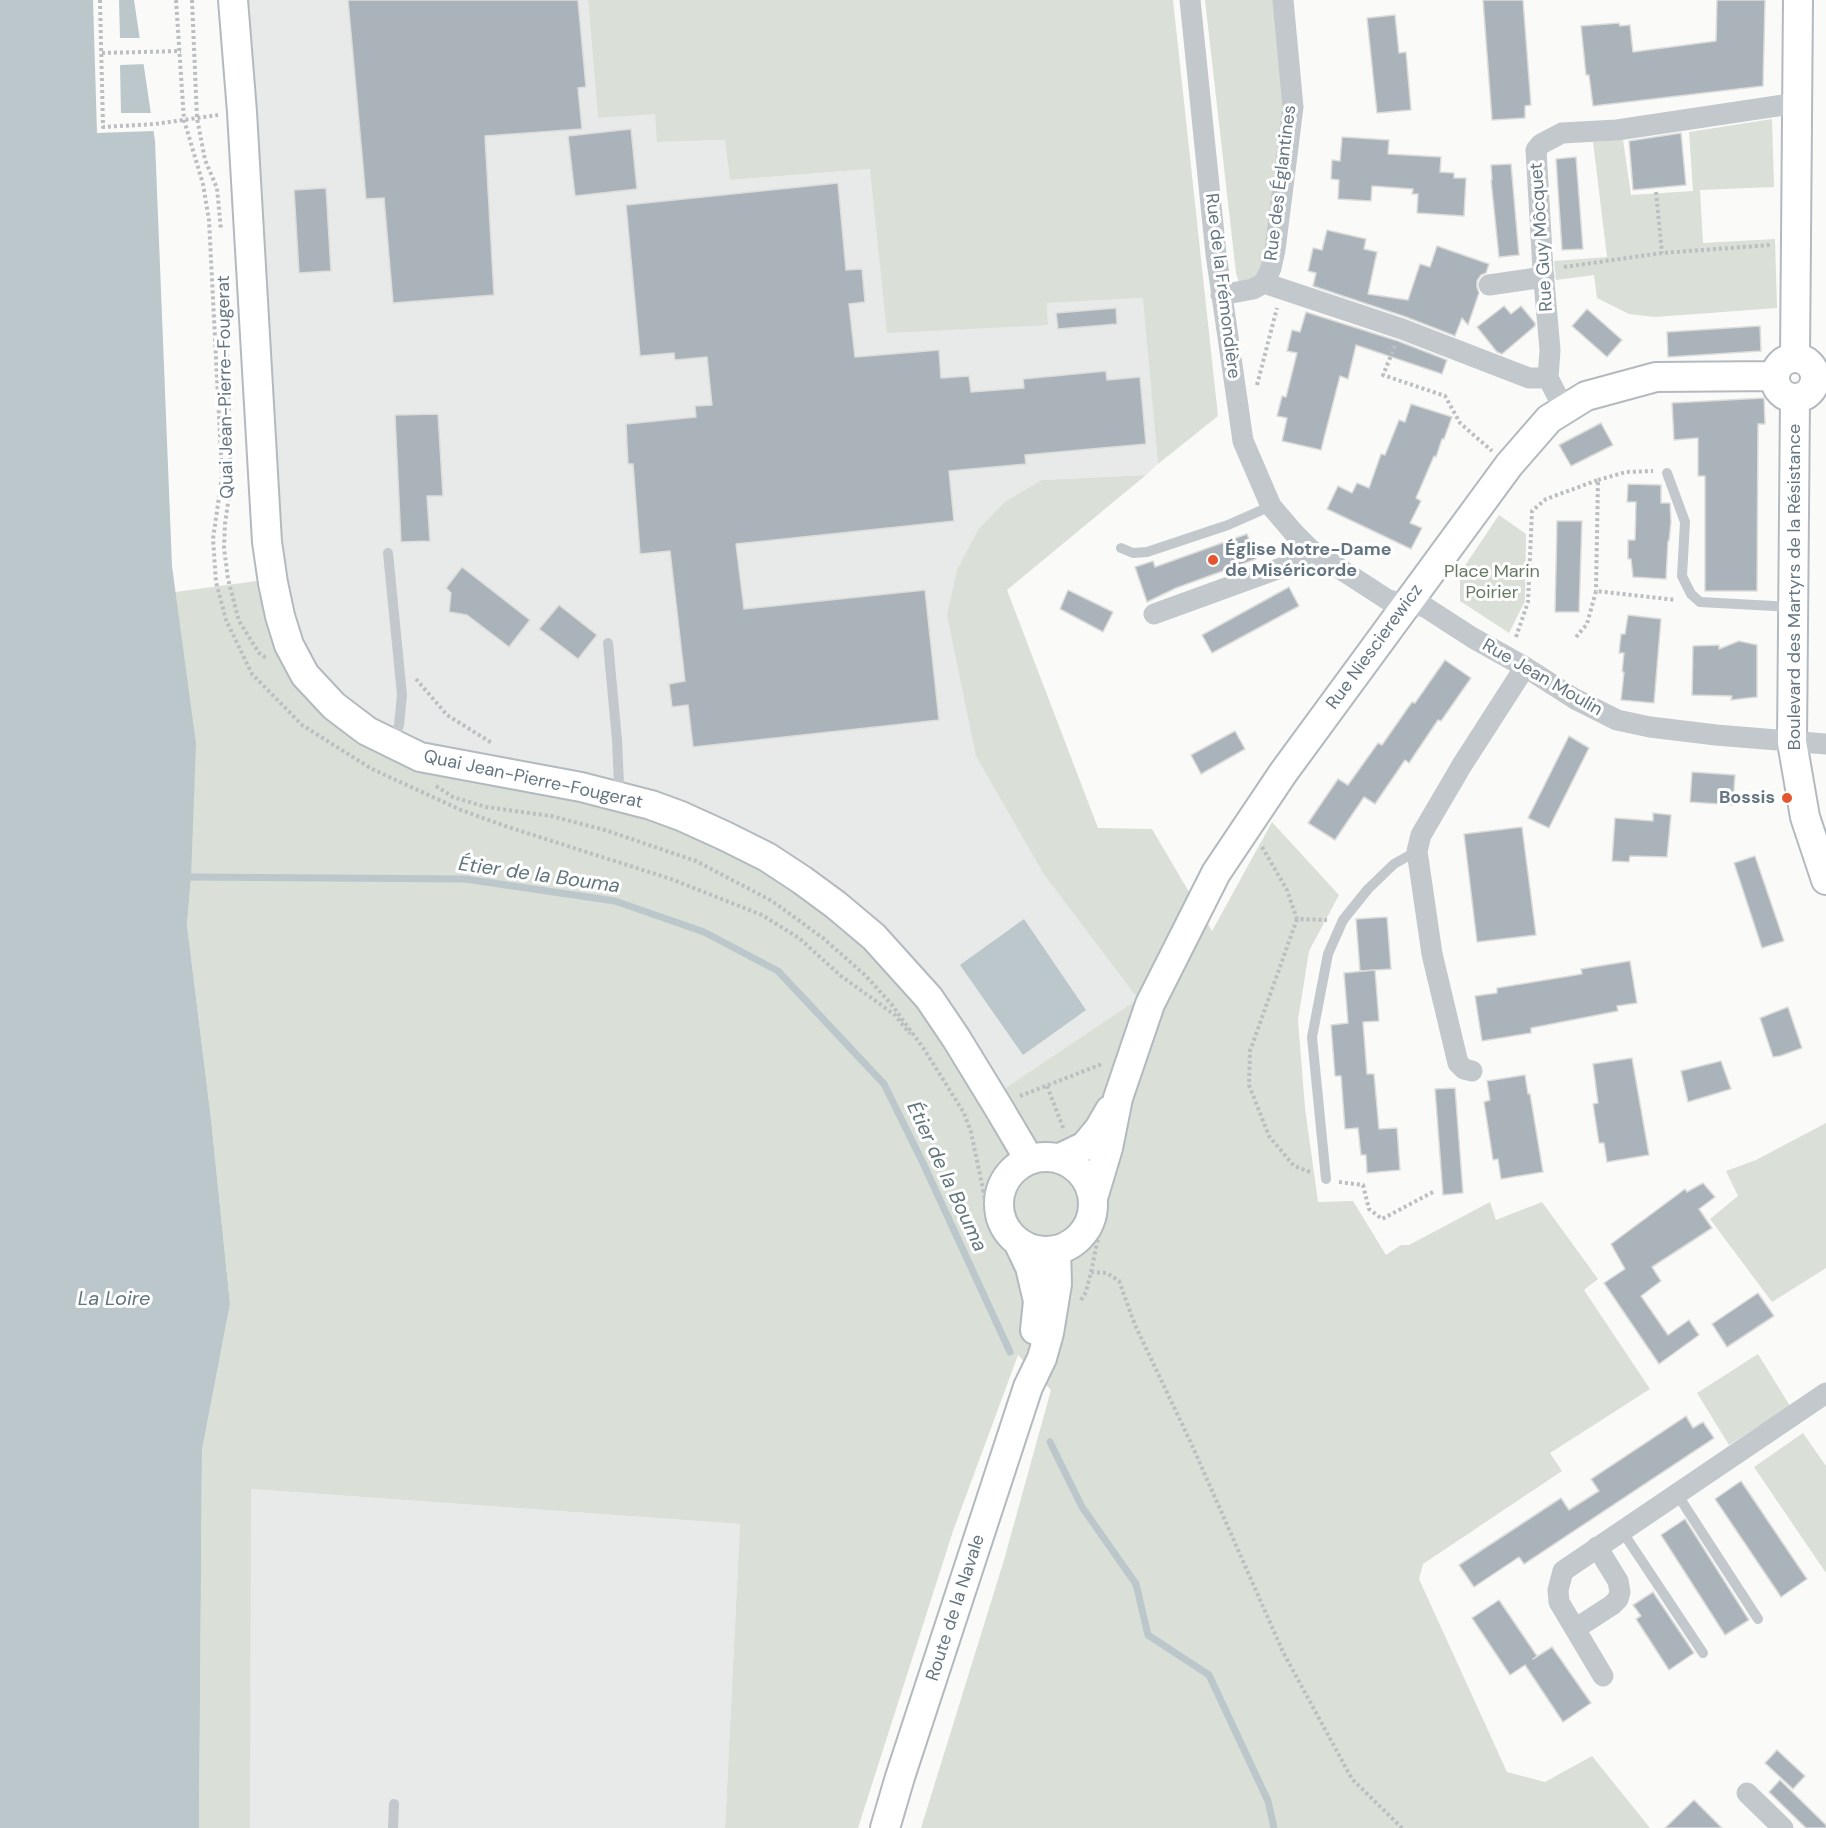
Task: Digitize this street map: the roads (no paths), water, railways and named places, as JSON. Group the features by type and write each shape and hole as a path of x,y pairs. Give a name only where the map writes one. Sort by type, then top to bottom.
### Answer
{"main road":[{"name":"Quai Jean-Pierre-Fougerat","path":"233,0 242,112 267,542 280,616 289,645 305,675 334,706 367,731 420,757 617,795 681,816 767,857 836,905 874,937 929,998 1023,1149 1026,1161"},
{"path":"1785,367 1796,243 1798,0"},
{"name":"Boulevard des Martyrs de la Résistance","path":"1785,367 1779,388 1783,393 1812,387 1793,607 1792,742 1805,817 1826,880"},
{"name":"Rue Niescierewicz","path":"1093,1198 1108,1148 1118,1098 1150,1004 1216,873 1283,773 1509,465 1549,419 1586,396 1656,377 1785,367"},
{"name":"Rue Niescierewicz","path":"1062,1145 1080,1150 1089,1143 1118,1098"},
{"path":"1062,1145 1084,1176 1093,1198 1091,1217 1083,1233 1072,1243 1056,1250 1036,1250 1018,1242 1005,1228 998,1203 1001,1187 1013,1169 1062,1145"},
{"name":"Route de la Navale","path":"1018,1242 1030,1267 1038,1301 1027,1369 1028,1387"},
{"name":"Route de la Navale","path":"885,1828 1028,1387 1037,1371 1049,1333 1057,1284 1056,1250"}],"street":[{"name":"Rue de la Frémondière","path":"1190,0 1221,295 1243,441 1271,506 1311,550 1388,600 1407,604"},
{"name":"Rue des Églantines","path":"1221,295 1273,286 1271,268 1293,107 1283,0"},
{"name":"Rue Guy Môcquet","path":"1548,378 1550,350 1536,150 1541,144 1562,133 1617,130 1797,103"},
{"path":"1489,285 1543,274"},
{"path":"1273,286 1402,329 1529,378 1548,378 1564,409"},
{"path":"1154,614 1297,561 1311,550"},
{"name":"Rue Jean Moulin","path":"1407,604 1425,607 1575,699 1617,720 1650,727 1826,744"},
{"path":"1472,1071 1464,1069 1458,1063 1432,954 1417,851 1421,835 1517,662"},
{"path":"1603,1676 1559,1602 1558,1590 1563,1571 1826,1393"},
{"path":"1575,1629 1612,1605 1618,1599 1620,1592 1618,1581 1597,1547"},
{"path":"1747,1793 1783,1828"}],"lane":[{"path":"1667,473 1685,522 1682,576 1690,594 1700,602 1793,607"},
{"path":"1121,548 1133,553 1148,552 1228,525 1271,506"},
{"path":"388,554 402,695 399,725 392,745"},
{"path":"608,644 620,784 617,795"},
{"path":"1326,1179 1312,1037 1328,954 1343,920 1368,889 1394,864 1417,851"},
{"path":"1677,1494 1758,1619"},
{"path":"1622,1531 1703,1653"},
{"path":"393,1804 393,1828"}],"water":[{"name":"La Loire","path":"0,0 134,0 155,141 172,566 196,744 187,925 211,1119 230,1304 202,1450 199,1828 0,1828"},
{"path":"1024,919 1086,1010 1023,1055 960,965"}],"waterway":[{"name":"Étier de la Bouma","path":"191,877 465,879 615,901 704,932 778,971 884,1084 1010,1352"},
{"name":"Étier de la Bouma","path":"1050,1442 1082,1507 1136,1584 1148,1635 1209,1675 1268,1801 1274,1828"}],"place":[{"name":"Église Notre-Dame de Miséricorde","path":"1213,560"},
{"name":"Bossis","path":"1787,798"}],"park label":[{"name":"Place Marin Poirier","path":"1492,582"}]}
